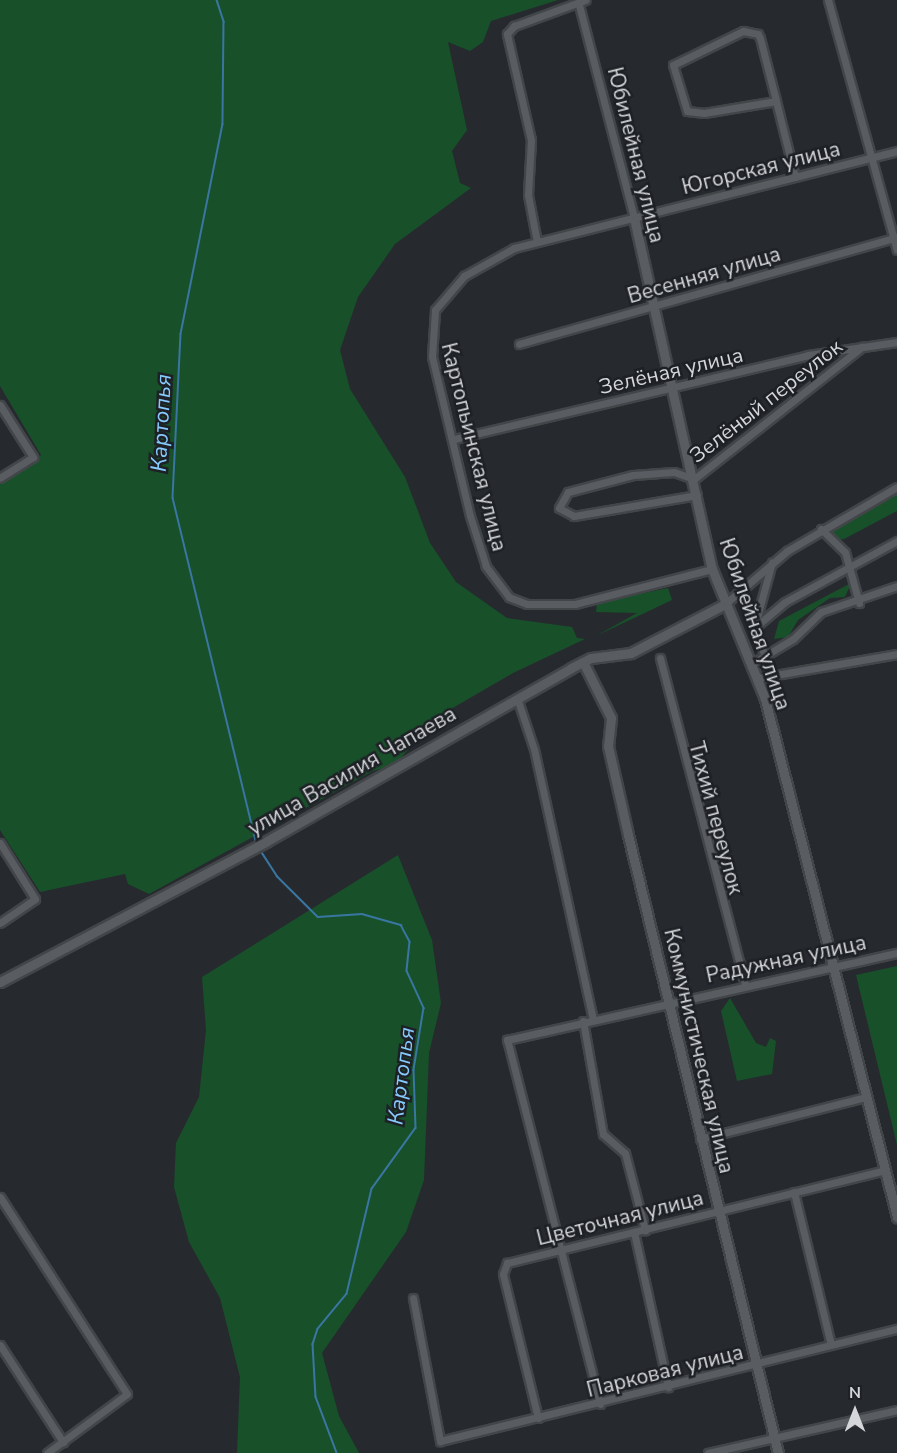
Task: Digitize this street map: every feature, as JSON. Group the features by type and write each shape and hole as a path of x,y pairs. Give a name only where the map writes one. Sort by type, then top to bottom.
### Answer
{"street":[{"path":"828,0 869,158 896,238 897,250"},
{"path":"537,242 528,195 531,140 507,34 514,26 582,3"},
{"name":"Юбилейная улица","path":"582,3 655,307 712,569 758,678 897,1217"},
{"path":"776,101 704,113 687,111 673,65 714,43 755,32 776,101 795,177"},
{"name":"Югорская улица","path":"528,244 897,151"},
{"name":"Весенняя улица","path":"519,344 896,238"},
{"name":"Картопьинская улица","path":"528,244 476,267 435,310 432,357 486,566 516,602 575,604 712,569"},
{"name":"Зелёная улица","path":"454,439 673,388 862,347 897,342"},
{"name":"Зелёный переулок","path":"697,495 574,516 559,508 568,492 633,475 674,472 694,479 862,347"},
{"path":"0,405 33,457 0,478"},
{"path":"725,604 773,561 821,529 897,487"},
{"path":"821,529 842,548 859,603"},
{"path":"754,628 785,602 897,541"},
{"path":"765,656 754,628 773,561"},
{"path":"753,663 821,612 859,603 897,586"},
{"name":"улица Василия Чапаева","path":"0,982 267,841 583,662 631,653 725,604"},
{"path":"758,678 897,655"},
{"name":"Тихий переулок","path":"660,658 745,985"},
{"name":"Коммунистическая улица","path":"583,662 608,704 608,746 670,1000 700,1139 778,1453"},
{"path":"517,698 534,750 593,1019"},
{"path":"0,843 35,899 0,923"},
{"name":"Радужная улица","path":"563,1249 507,1040 670,1000 897,953"},
{"path":"583,1021 603,1134 625,1153 645,1230"},
{"path":"700,1139 866,1097"},
{"name":"Цветочная улица","path":"538,1418 504,1266 563,1249 885,1170"},
{"path":"794,1192 831,1345"},
{"path":"0,1197 126,1388 125,1399 47,1453"},
{"path":"634,1232 669,1387"},
{"path":"563,1249 600,1404"},
{"name":"Парковая улица","path":"413,1298 440,1441 600,1404 897,1329"},
{"path":"0,1345 63,1442"},
{"path":"708,1453 897,1410"}],"green space":[{"path":"0,0 558,0 491,21 483,42 470,51 448,42 467,130 452,151 460,183 471,188 395,244 358,297 340,350 350,389 405,477 430,543 456,582 507,618 572,627 577,638 585,639 513,673 406,735 411,746 395,765 373,771 149,894 128,884 125,874 40,892 0,830 0,482 41,455 0,386"},
{"path":"897,494 897,511 844,539 836,540 829,532"},
{"path":"851,583 845,597 830,598 798,620 788,637 774,639 779,621"},
{"path":"668,588 672,600 596,636 637,613 596,612 597,603"},
{"path":"398,855 432,940 441,1003 429,1053 424,1180 406,1232 322,1353 339,1416 359,1453 237,1453 240,1377 220,1298 189,1242 174,1187 176,1143 199,1097 206,1030 202,977"},
{"path":"897,966 897,1145 856,975"},
{"path":"730,998 756,1043 766,1047 770,1038 776,1041 772,1074 737,1081 721,1011"}],"waterway":[{"name":"Картопья","path":"217,0 224,22 223,124 181,334 173,498 256,842"},
{"name":"Картопья","path":"261,851 277,876 318,917 362,914 401,925 410,942 407,971 424,1008 414,1070 416,1128 372,1189 347,1294 318,1329 313,1344 316,1397 337,1453"}]}
